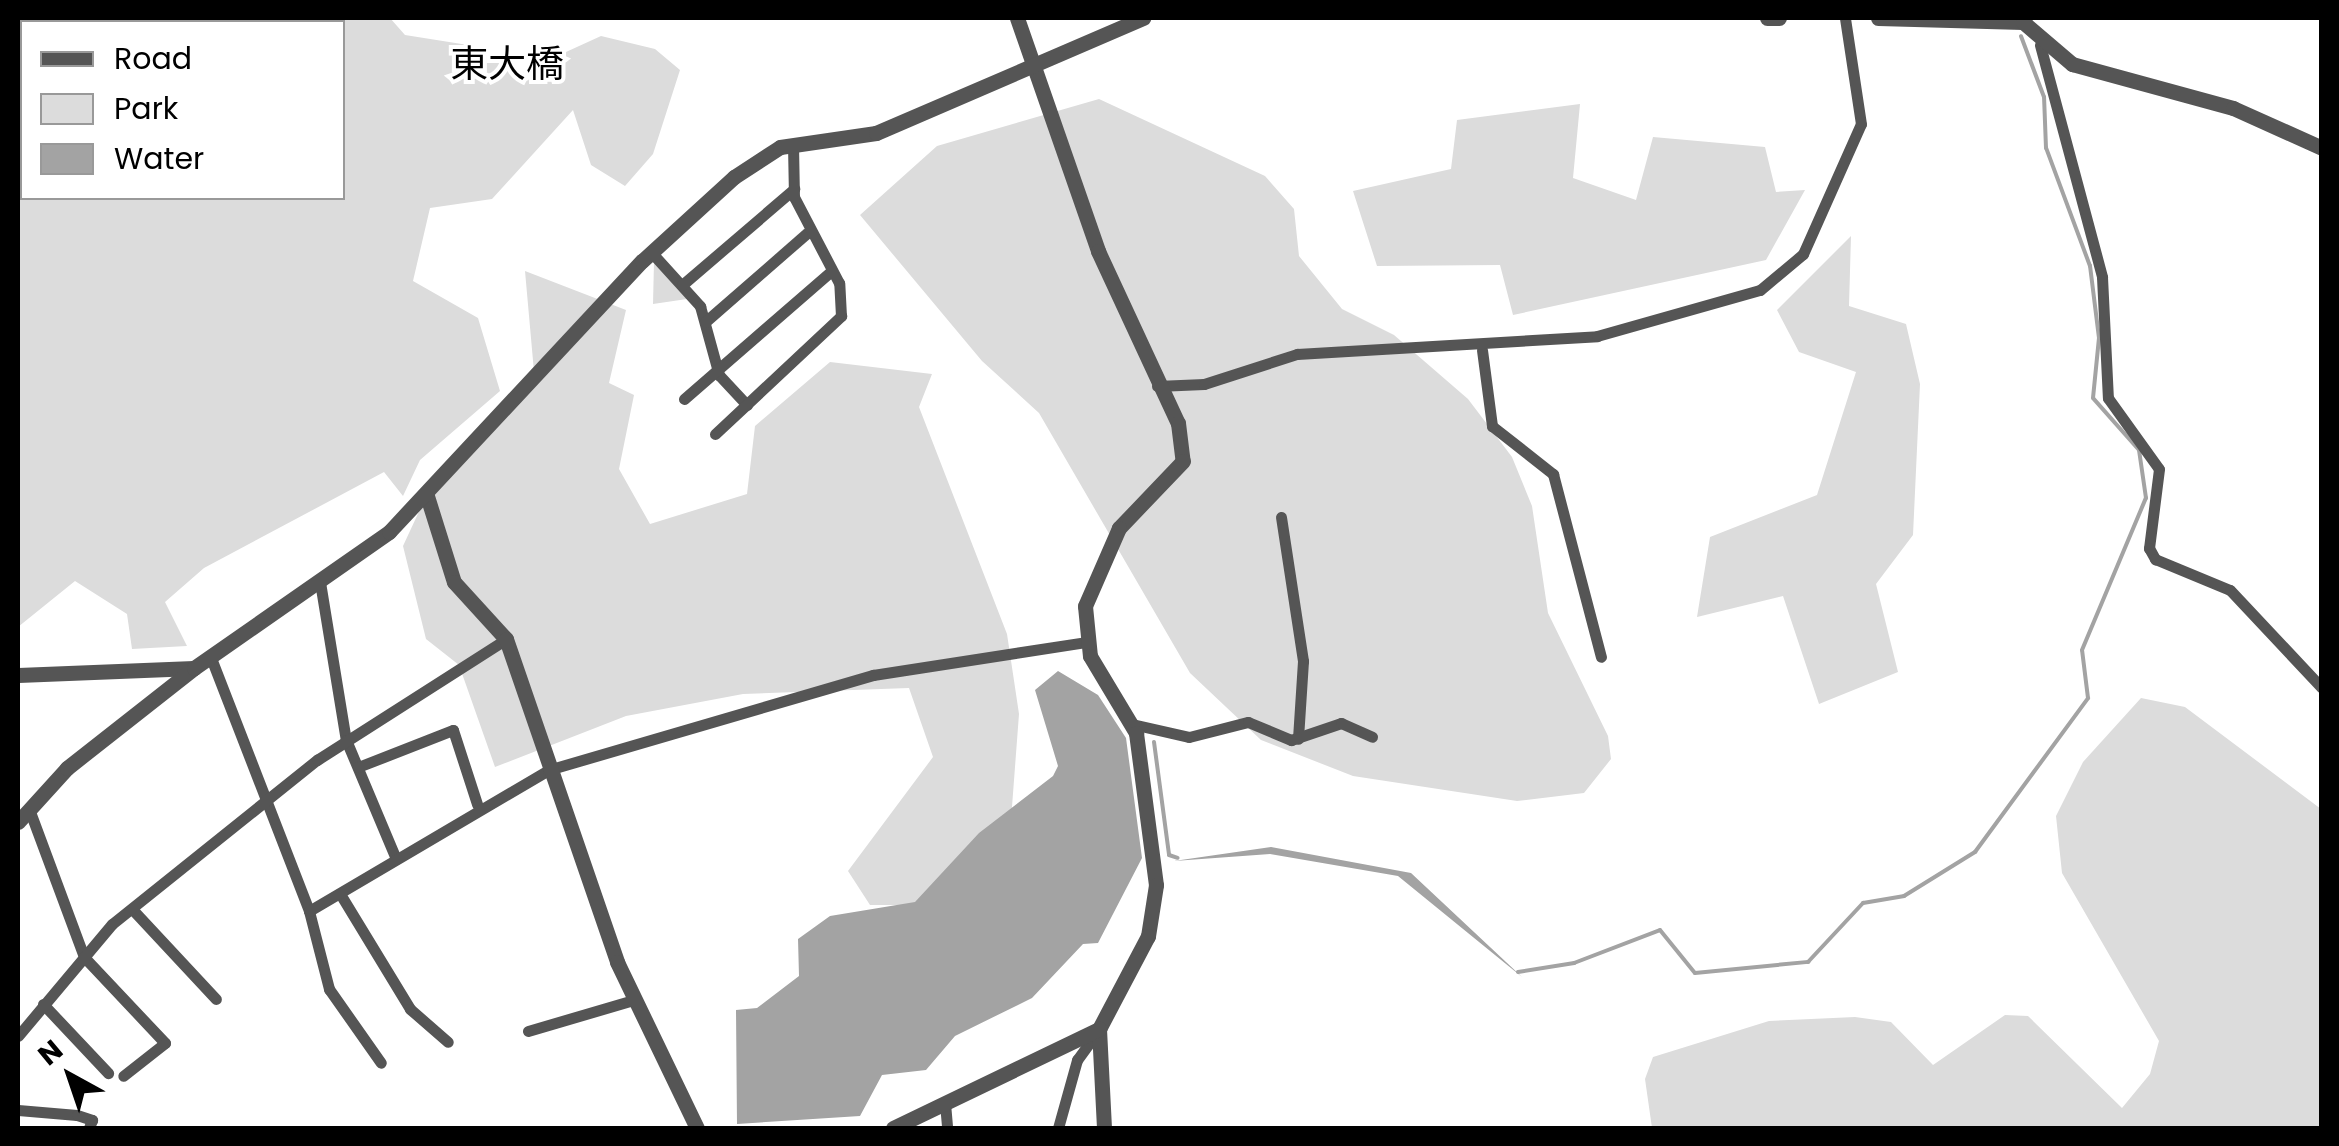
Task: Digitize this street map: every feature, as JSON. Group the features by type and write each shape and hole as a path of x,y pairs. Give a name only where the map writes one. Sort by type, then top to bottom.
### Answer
{"street":[{"path":"1017,18 1030,66 1157,386 1178,423 1183,461 1119,528 1094,573 1085,642 1132,724 1155,905 1099,1029 1077,1060 1058,1128"},
{"path":"123,1076 165,1043 84,957 23,816 194,668 320,582 427,496 652,253 734,178 792,145 876,133 1143,18"},
{"path":"1767,18 1779,18"},
{"path":"1157,386 1204,384 1298,354 1482,350 1668,318 1790,272 1861,124 1844,18"},
{"path":"1878,18 2024,20 2040,45 2102,278 2108,398 2159,469 2149,548 2155,559 2230,590 2322,688"},
{"path":"2040,45 2104,77 2233,108 2322,148"},
{"path":"715,434 841,316 840,284 829,273 807,233 794,189 792,145"},
{"path":"682,285 794,189"},
{"path":"705,322 807,233"},
{"path":"652,253 682,285 705,322 718,369 747,405"},
{"path":"684,399 829,273"},
{"path":"1482,350 1492,426 1554,474 1602,656"},
{"path":"427,496 454,582 506,639 548,770 633,1000 697,1128"},
{"path":"1280,517 1302,648 1298,739"},
{"path":"320,582 346,740 396,859"},
{"path":"18,1036 84,957 132,909 264,801 346,740 506,639"},
{"path":"309,911 342,898 477,804 548,770 873,675 1085,642"},
{"path":"211,658 309,911 329,989 381,1063"},
{"path":"18,675 194,668"},
{"path":"1132,724 1189,737 1248,722 1298,739"},
{"path":"1298,739 1324,722 1372,737"},
{"path":"358,767 453,730 477,804"},
{"path":"342,898 410,1009 448,1042"},
{"path":"132,909 216,1000"},
{"path":"528,1031 633,1000"},
{"path":"42,1004 108,1073"},
{"path":"892,1128 1099,1029"},
{"path":"1099,1029 1104,1128"},
{"path":"945,1103 947,1128"},
{"path":"24,1128 24,1111 76,1115 92,1120 89,1128"}],"green space":[{"path":"75,18 390,18 405,35 468,45 520,73 601,36 655,49 680,70 653,154 625,186 591,165 573,110 492,199 430,208 413,281 478,318 500,391 420,460 403,496 384,472 204,568 165,602 187,646 132,649 127,614 75,581 18,627 18,34 20,200 345,200 345,20"},
{"path":"1099,99 1265,176 1294,209 1299,256 1342,309 1394,335 1468,399 1512,457 1532,506 1548,613 1608,736 1611,759 1584,793 1517,801 1353,776 1261,740 1190,673 1039,413 982,361 860,215 937,146"},
{"path":"1580,104 1573,178 1636,200 1653,137 1765,147 1776,192 1805,190 1766,260 1513,315 1500,265 1377,266 1353,191 1451,169 1457,120"},
{"path":"1851,236 1849,306 1906,324 1920,384 1913,535 1876,584 1898,672 1819,704 1783,596 1697,617 1710,537 1817,495 1856,372 1799,352 1777,310"},
{"path":"654,262 687,299 653,304"},
{"path":"525,271 626,310 609,383 634,395 619,469 650,524 747,494 755,426 830,362 932,374 919,407 1007,634 1019,714 1011,820 915,905 870,905 848,871 933,757 909,688 743,694 626,716 495,767 459,665 426,639 403,546 435,477 535,383"},
{"path":"2141,698 2185,707 2321,809 2321,1128 1652,1128 1645,1079 1653,1057 1769,1021 1855,1017 1891,1022 1933,1065 2005,1015 2028,1016 2122,1108 2150,1074 2159,1041 2062,873 2056,816 2083,762"}],"water":[{"path":"1058,671 1098,695 1126,738 1142,858 1098,943 1083,944 1032,998 955,1036 926,1070 882,1075 860,1116 737,1124 736,1010 757,1008 799,976 798,939 830,916 915,902 979,833 1053,776 1058,766 1035,690"},
{"path":"1271,847 1411,873 1522,977 1398,876 1270,854 1174,861"}],"waterway":[{"path":"1518,972 1574,963 1660,930 1695,973 1808,962 1863,903 1904,896 1975,852 2088,698 2082,650 2146,498 2139,450 2093,398 2099,338 2090,266 2046,148 2044,97 2021,36"},
{"path":"1154,742 1169,855 1178,858"}],"district":[{"name":"東大橋","path":"507,64"}]}
